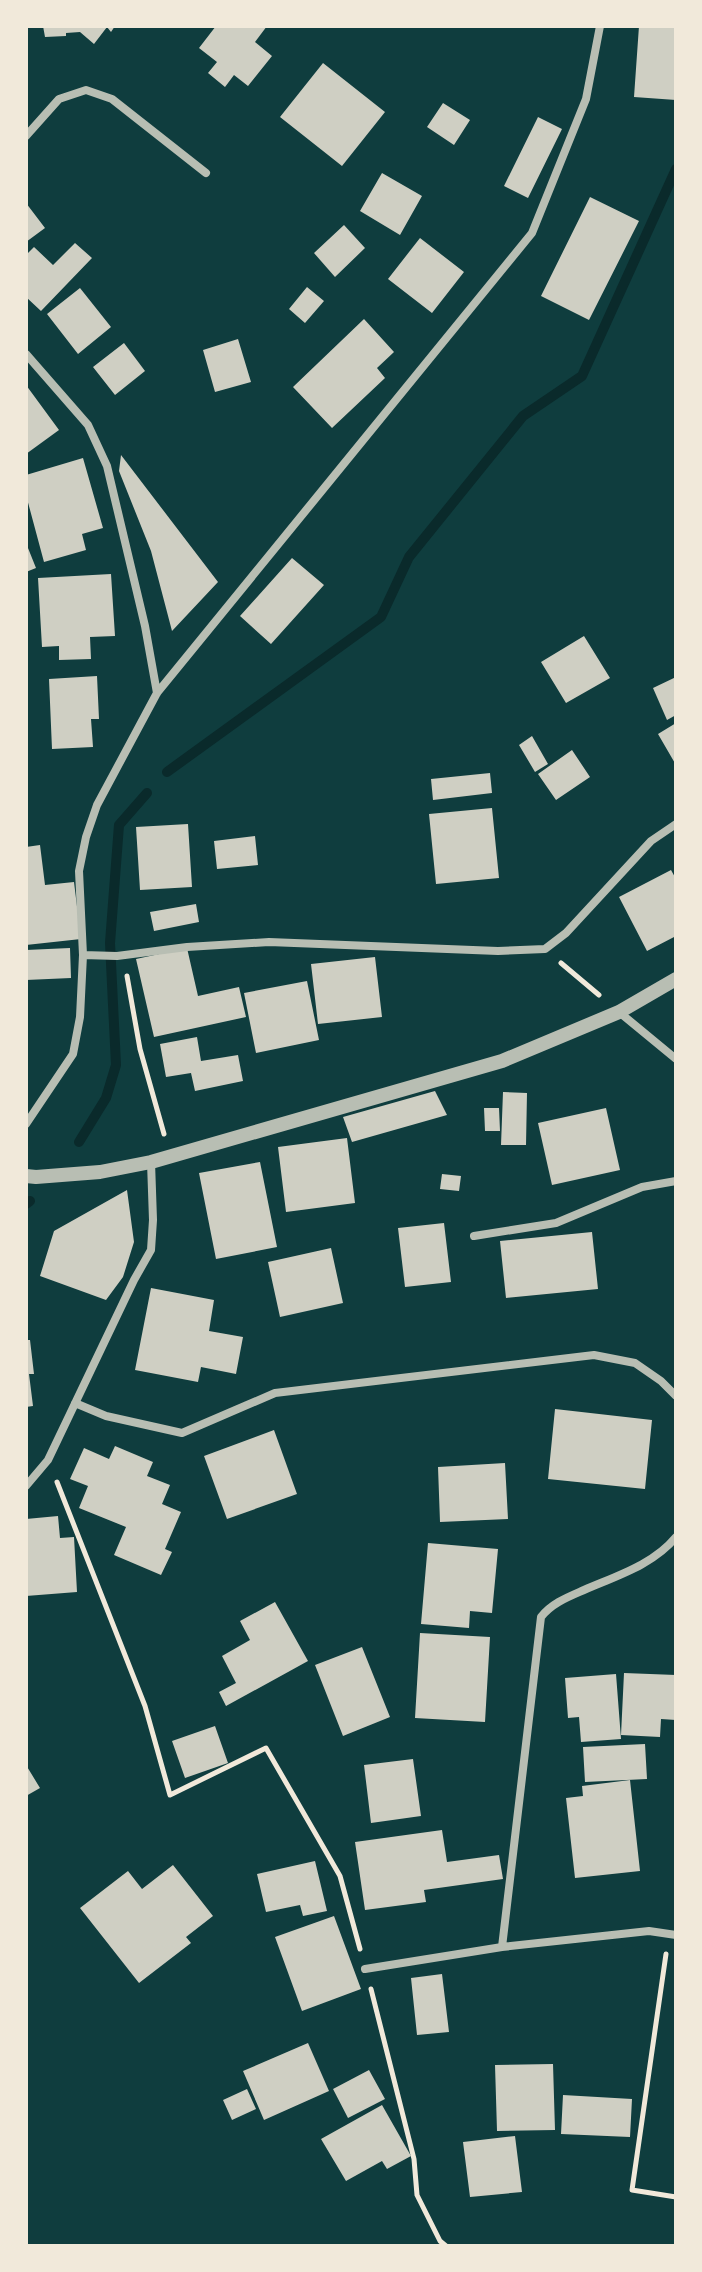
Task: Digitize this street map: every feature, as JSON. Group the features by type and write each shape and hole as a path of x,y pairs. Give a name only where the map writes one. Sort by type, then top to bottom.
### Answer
{"street":[{"path":"26,1124 73,1054 80,1017 83,955 79,871 97,805 157,693 532,233 586,99 600,26"},
{"path":"26,136 59,99 86,90 112,99 206,173"},
{"path":"26,354 88,425 107,466 145,626 157,693"},
{"path":"83,955 120,956 187,947 269,942 498,951 545,949 566,933 651,841 676,824"},
{"path":"26,1176 100,1172 151,1162 502,1061 619,1012 676,979"},
{"path":"619,1012 676,1059"},
{"path":"26,1486 48,1460 151,1250 151,1162"},
{"path":"474,1236 556,1223 642,1187 676,1181"},
{"path":"75,1403 106,1416 182,1433 275,1393 594,1355 635,1363 676,1396"},
{"path":"502,1947 541,1617 547,1608 560,1600 645,1562 666,1549 676,1537"},
{"path":"365,1969 502,1947 649,1931 672,1934"}],"path":[{"path":"545,949 619,1012"},
{"path":"120,956 140,1049 170,1156"},
{"path":"48,1460 145,1706 170,1795 266,1748 340,1876 414,2159 417,2195 440,2241 446,2246"},
{"path":"672,1934 632,2190 676,2197"}],"building":[{"path":"43,26 115,26 111,32 107,27 94,44 80,32 45,37"},
{"path":"216,26 267,26 255,42 272,56 248,86 234,75 225,87 208,73 217,62 199,48"},
{"path":"639,26 676,26 676,100 634,97"},
{"path":"323,63 385,112 342,166 280,117"},
{"path":"443,103 470,120 454,145 427,127"},
{"path":"538,117 562,129 528,198 504,186"},
{"path":"382,173 422,196 400,235 360,211"},
{"path":"590,197 639,221 589,320 541,296"},
{"path":"26,203 45,228 26,242"},
{"path":"344,225 365,248 335,277 314,253"},
{"path":"420,238 464,272 432,313 388,279"},
{"path":"75,243 92,258 41,311 26,297 26,255 34,247 53,265"},
{"path":"307,287 324,301 305,323 289,309"},
{"path":"80,288 111,327 78,354 47,314"},
{"path":"364,319 394,352 377,368 385,378 332,428 293,387"},
{"path":"238,339 251,382 215,392 203,350"},
{"path":"124,343 145,371 115,395 93,367"},
{"path":"26,385 59,430 26,454"},
{"path":"121,455 218,582 172,631 151,551 119,471"},
{"path":"83,458 103,528 82,534 86,550 44,562 26,495 26,475"},
{"path":"26,543 36,568 26,572"},
{"path":"292,558 324,585 271,644 240,616"},
{"path":"111,574 115,636 90,637 91,659 59,660 59,646 42,647 38,578"},
{"path":"584,636 610,678 566,703 541,662"},
{"path":"97,676 99,719 91,719 93,747 52,749 49,679"},
{"path":"676,677 676,715 667,720 653,688"},
{"path":"676,723 676,765 658,734"},
{"path":"532,736 548,764 535,772 519,745"},
{"path":"572,750 590,777 556,800 538,774"},
{"path":"490,773 492,793 433,800 431,779"},
{"path":"492,808 499,878 436,884 429,814"},
{"path":"188,824 192,887 140,890 136,827"},
{"path":"255,836 258,865 217,869 214,841"},
{"path":"40,845 45,885 74,882 81,939 26,945 26,847"},
{"path":"671,870 676,879 676,936 647,951 619,897"},
{"path":"196,904 199,922 154,931 150,912"},
{"path":"70,948 71,978 26,980 26,950"},
{"path":"187,948 198,996 239,987 246,1017 154,1037 136,959"},
{"path":"375,957 382,1017 318,1024 311,964"},
{"path":"307,981 319,1040 256,1053 244,993"},
{"path":"197,1037 201,1061 238,1055 243,1081 195,1091 191,1073 166,1077 160,1044"},
{"path":"435,1091 447,1115 352,1142 343,1117"},
{"path":"503,1092 527,1093 526,1145 501,1145"},
{"path":"484,1108 499,1108 500,1131 485,1131"},
{"path":"606,1108 620,1170 552,1185 538,1123"},
{"path":"347,1138 355,1203 286,1212 278,1147"},
{"path":"260,1162 277,1247 216,1259 199,1173"},
{"path":"442,1174 461,1176 459,1191 440,1189"},
{"path":"127,1190 134,1242 123,1277 106,1300 40,1276 54,1231"},
{"path":"444,1223 451,1282 405,1287 398,1228"},
{"path":"592,1232 598,1289 506,1298 500,1241"},
{"path":"331,1248 343,1303 280,1317 268,1262"},
{"path":"151,1288 214,1300 209,1331 243,1337 236,1374 201,1367 198,1382 135,1370"},
{"path":"26,1340 30,1340 34,1374 29,1374 33,1406 26,1407"},
{"path":"555,1409 652,1420 645,1489 548,1479"},
{"path":"274,1430 297,1494 227,1519 204,1456"},
{"path":"115,1446 153,1462 147,1476 170,1485 162,1504 181,1512 165,1549 172,1552 161,1575 114,1555 126,1527 79,1508 88,1486 70,1479 84,1448 109,1459"},
{"path":"505,1463 508,1519 440,1522 438,1467"},
{"path":"58,1516 60,1538 74,1537 77,1592 26,1596 26,1519"},
{"path":"428,1543 498,1549 492,1613 470,1611 469,1628 421,1624"},
{"path":"275,1602 308,1661 226,1706 219,1692 236,1683 222,1656 250,1640 240,1621"},
{"path":"420,1633 490,1637 485,1722 415,1718"},
{"path":"362,1647 390,1717 343,1736 315,1665"},
{"path":"624,1673 676,1675 676,1720 661,1719 660,1737 621,1735"},
{"path":"616,1674 621,1739 581,1742 579,1717 568,1718 565,1678"},
{"path":"215,1726 228,1763 185,1778 172,1741"},
{"path":"645,1744 647,1779 585,1782 583,1747"},
{"path":"413,1759 421,1816 371,1823 364,1765"},
{"path":"26,1765 40,1788 26,1796"},
{"path":"630,1780 640,1871 575,1878 566,1798 583,1796 582,1786"},
{"path":"442,1830 447,1862 499,1855 503,1879 424,1890 426,1902 365,1910 355,1842"},
{"path":"315,1861 327,1911 303,1916 300,1905 266,1912 257,1874"},
{"path":"173,1865 213,1916 186,1937 191,1943 139,1983 80,1908 128,1871 142,1889"},
{"path":"334,1916 361,1989 302,2011 275,1937"},
{"path":"442,1974 449,2032 417,2035 411,1978"},
{"path":"308,2043 329,2091 264,2120 243,2071"},
{"path":"553,2064 555,2130 497,2131 495,2065"},
{"path":"369,2070 385,2099 348,2118 333,2089"},
{"path":"247,2089 256,2109 232,2120 223,2100"},
{"path":"563,2095 632,2099 630,2137 561,2134"},
{"path":"382,2105 411,2156 387,2169 382,2161 346,2181 321,2139"},
{"path":"515,2136 522,2192 470,2197 463,2142"}],"waterway":[{"path":"167,772 381,617 409,557 523,416 582,376 676,169"},
{"path":"79,1142 106,1098 116,1065 110,943 119,825 147,793"},
{"path":"26,1204 30,1201"}]}
